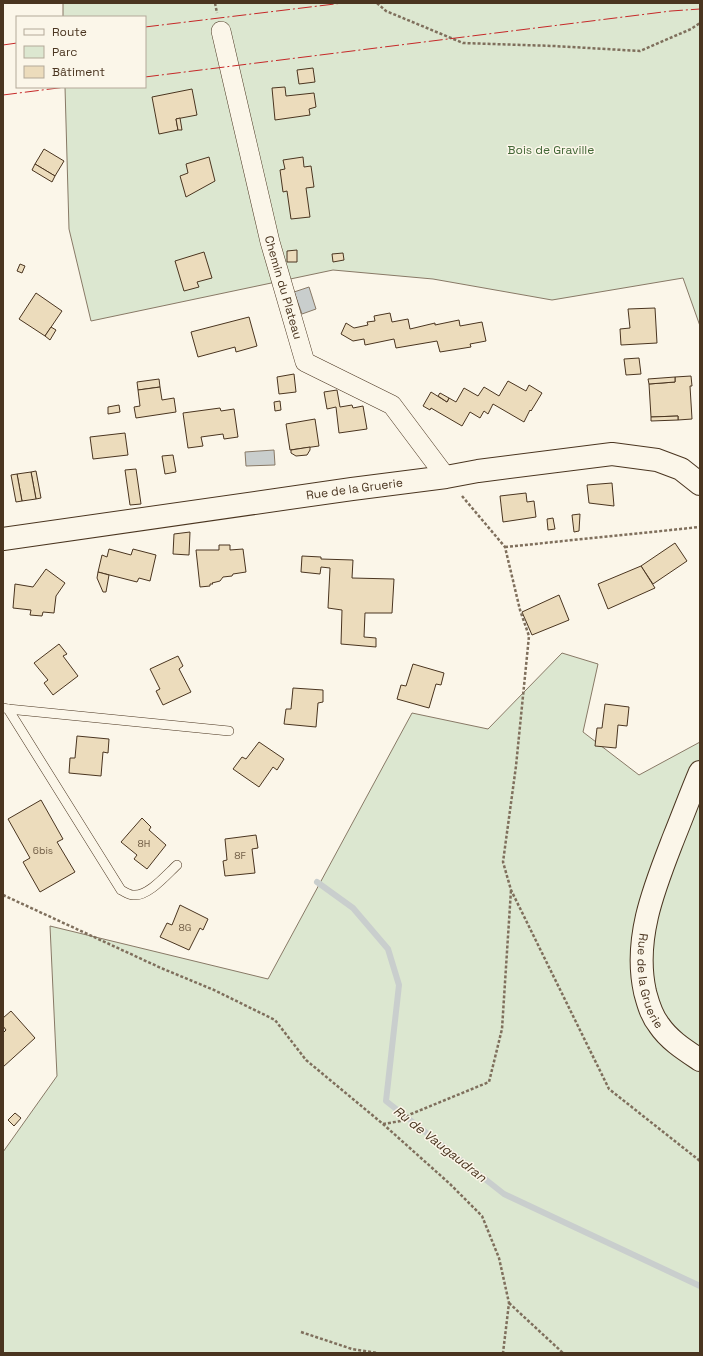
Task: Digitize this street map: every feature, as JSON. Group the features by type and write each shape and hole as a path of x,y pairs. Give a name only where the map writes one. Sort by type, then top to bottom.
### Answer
{"street":[{"name":"Chemin du Plateau","path":"221,31 270,242 305,362 392,405 446,477"},
{"name":"Rue de la Gruerie","path":"3,538 446,477 494,469 612,454 657,460 681,470 700,484"},
{"name":"Rue de la Gruerie","path":"700,772 658,876 646,916 641,952 642,981 648,1006 655,1019 678,1045 700,1060"}],"lane":[{"path":"6,708 229,732"},
{"path":"6,708 121,890 137,896 147,892 177,865"}],"path":[{"path":"377,3 386,11 463,43 640,51 691,29 700,23"},
{"path":"446,477 505,547 520,610 529,636 516,766 503,862 511,890 609,1089 700,1161"},
{"path":"505,547 700,527"},
{"path":"383,1124 401,1121 411,1114 489,1082 502,1029 511,890"},
{"path":"3,895 161,968 214,990 275,1020 306,1060 383,1124 450,1184 482,1216 499,1258 509,1303 503,1353"},
{"path":"509,1303 564,1353"},
{"path":"301,1332 352,1348 378,1353"}],"green space":[{"name":"Bois de Graville","path":"63,3 700,3 700,326 683,278 552,300 433,279 333,270 91,321 69,229 65,88 146,88 146,16 63,16"},
{"path":"562,653 598,664 583,732 639,775 700,742 700,1353 3,1353 3,1152 57,1076 50,926 268,979 412,713 488,729"}],"shaded area":[{"path":"309,287 316,309 302,314 294,292"},
{"path":"274,450 275,465 246,466 245,452"}],"building":[{"path":"313,68 315,82 299,84 297,70"},
{"path":"285,87 286,96 314,93 316,107 309,109 310,115 275,120 272,88"},
{"path":"192,89 197,115 176,119 178,130 159,134 152,97"},
{"path":"180,118 182,130 178,130 176,119"},
{"path":"44,149 64,161 55,176 35,164"},
{"path":"209,157 215,181 186,197 180,176 188,173 186,164"},
{"path":"303,157 304,167 311,166 314,187 306,188 310,217 291,219 287,191 283,192 280,170 285,169 283,160"},
{"path":"35,164 55,176 52,182 32,170"},
{"path":"297,250 297,262 287,262 287,251"},
{"path":"204,252 212,278 197,282 199,287 184,291 175,261"},
{"path":"343,253 344,260 333,262 332,254"},
{"path":"20,264 25,266 22,273 17,271"},
{"path":"36,293 62,311 45,336 19,319"},
{"path":"655,308 657,343 621,345 620,329 630,328 628,309"},
{"path":"390,313 392,322 408,319 410,329 435,323 435,325 459,320 460,326 482,322 486,341 470,344 471,347 440,352 437,341 396,348 394,339 365,345 364,339 353,341 341,334 346,323 354,328 368,325 367,322 375,321 374,316"},
{"path":"249,317 257,346 236,352 235,347 198,357 191,332"},
{"path":"51,327 56,330 50,340 45,336"},
{"path":"639,358 641,374 626,375 624,359"},
{"path":"294,374 296,392 279,394 277,377"},
{"path":"691,376 692,386 690,386 692,419 678,420 678,416 651,417 649,384 675,382 675,377"},
{"path":"675,377 675,382 649,384 648,379"},
{"path":"159,379 160,387 138,390 137,382"},
{"path":"508,381 526,391 529,385 542,393 531,411 530,410 524,422 493,404 488,414 484,411 480,418 470,412 462,426 431,408 430,410 423,406 431,392 447,402 449,398 456,402 464,388 478,396 484,387 499,396"},
{"path":"160,387 162,400 174,398 176,412 136,418 134,407 140,406 138,390"},
{"path":"337,390 340,407 352,405 353,408 363,406 367,429 339,433 336,407 327,409 324,392"},
{"path":"440,393 449,398 447,402 438,396"},
{"path":"280,401 281,410 275,411 274,402"},
{"path":"119,405 120,412 108,414 108,407"},
{"path":"220,408 221,411 234,409 238,437 224,439 223,434 201,437 203,446 188,448 183,413"},
{"path":"678,416 678,420 651,421 651,417"},
{"path":"315,419 319,446 290,450 286,424"},
{"path":"125,433 128,455 93,459 90,437"},
{"path":"310,447 307,455 296,456 291,453 291,450"},
{"path":"173,455 176,472 165,474 162,456"},
{"path":"136,469 141,504 130,505 125,470"},
{"path":"36,471 41,498 36,499 31,472"},
{"path":"31,472 36,499 22,501 17,474"},
{"path":"17,474 22,501 16,502 11,475"},
{"path":"612,483 614,506 589,503 587,485"},
{"path":"526,493 527,502 534,501 536,517 503,522 500,496"},
{"path":"580,514 579,531 574,532 572,515"},
{"path":"553,518 555,529 548,530 547,519"},
{"path":"190,532 189,555 173,554 174,534"},
{"path":"675,543 687,561 653,584 641,566"},
{"path":"219,545 230,545 230,550 243,549 246,572 223,577 220,581 210,584 210,586 200,587 196,550 219,550"},
{"path":"109,549 131,555 133,549 156,555 150,581 139,578 137,582 98,572 102,555 107,557"},
{"path":"302,556 321,557 321,559 353,560 352,578 394,579 392,613 365,613 364,637 376,638 376,647 341,644 342,610 328,608 330,568 321,567 320,574 301,572"},
{"path":"641,566 655,588 608,609 598,584"},
{"path":"46,569 65,583 56,596 54,613 43,612 42,616 30,615 31,610 13,608 15,584 33,587"},
{"path":"98,572 109,575 106,592 103,592 97,578"},
{"path":"559,595 569,620 532,635 522,612"},
{"path":"59,644 67,654 63,656 78,676 53,695 44,683 48,680 34,663"},
{"path":"178,656 183,666 179,669 191,692 163,705 156,691 160,689 150,669"},
{"path":"413,664 444,673 441,685 436,684 429,708 397,699 401,685 406,686"},
{"path":"293,688 323,690 323,702 318,703 316,727 284,724 286,709 291,709"},
{"path":"605,704 629,707 627,726 618,725 616,748 595,746 597,728 602,728"},
{"path":"77,736 109,739 108,753 103,752 101,776 69,773 70,758 75,758"},
{"path":"259,742 284,759 277,770 273,767 259,787 233,769 242,757 246,759"},
{"path":"41,800 63,839 57,842 75,872 40,892 23,862 30,858 8,819"},
{"path":"142,818 151,827 149,830 166,845 147,869 134,859 137,855 121,842"},
{"path":"256,835 258,848 252,849 255,873 225,876 223,861 227,860 225,839"},
{"path":"180,905 208,919 203,930 200,928 189,950 160,937 167,923 172,925"},
{"path":"11,1011 35,1038 3,1067 3,1033 6,1030 3,1026 3,1018"},
{"path":"15,1113 21,1118 14,1126 8,1120"}],"waterway":[{"name":"Ru de Vaugaudran","path":"317,882 353,908 388,949 399,985 386,1101 504,1194 700,1286"}],"power":[{"path":"146,27 343,3"},
{"path":"146,77 671,11 700,9"},
{"path":"3,45 16,43"},
{"path":"3,95 58,88"}]}
